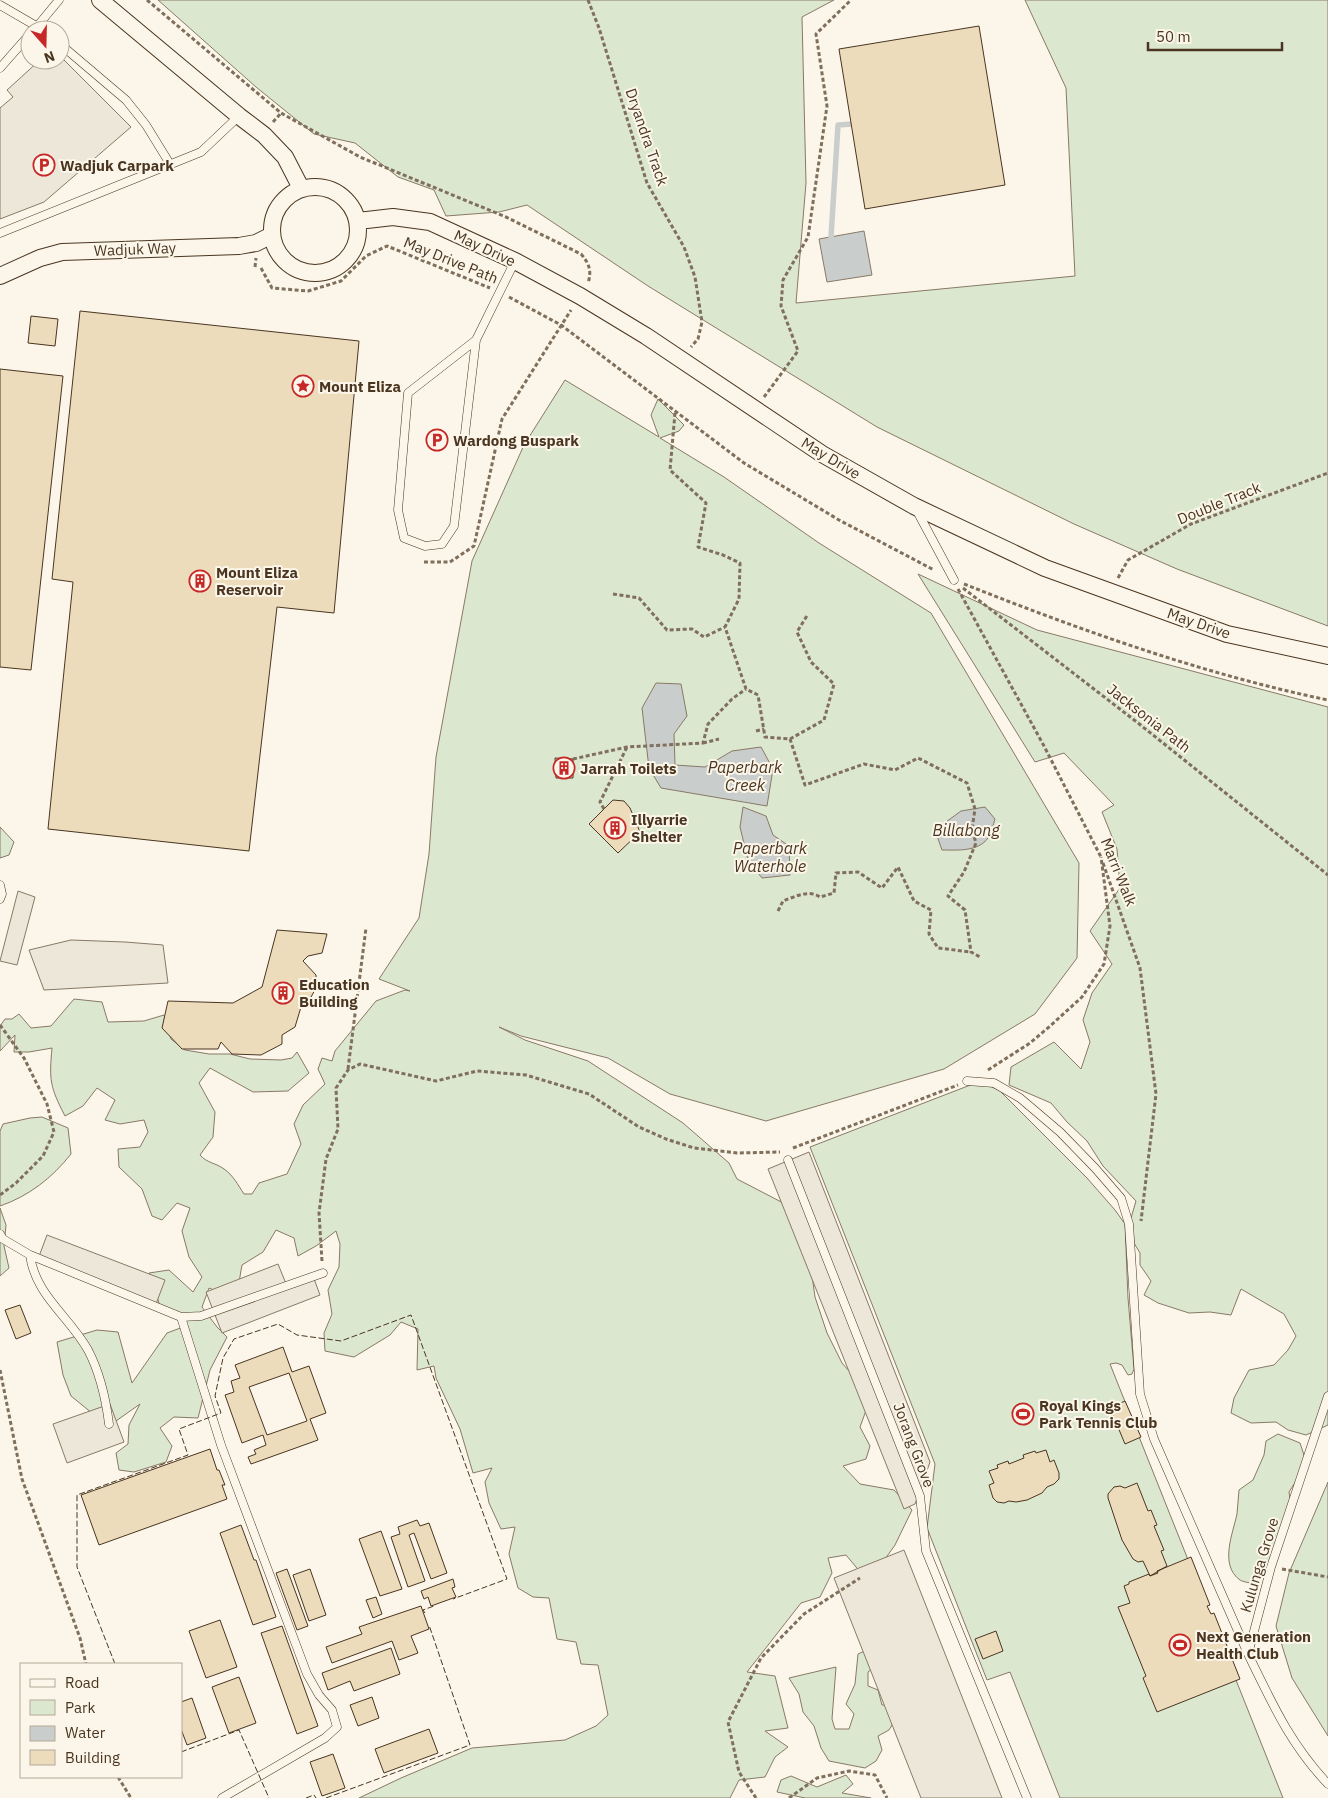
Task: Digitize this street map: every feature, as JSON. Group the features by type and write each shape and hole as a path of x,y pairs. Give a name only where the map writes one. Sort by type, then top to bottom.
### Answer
{"street":[{"path":"100,0 264,135 285,158 301,188"},
{"path":"316,186 337,192 353,207 358,221 358,236 353,251 343,263 330,270 314,273 299,270 286,262 276,250 272,235 272,220 278,206 288,196 301,188 316,186"},
{"name":"May Drive","path":"358,221 394,217 430,222 515,262 580,296 646,336 822,454 914,506 1045,568 1227,634 1328,656"},
{"name":"Wadjuk Way","path":"0,276 40,258 62,252 239,246 256,243 272,235"}],"lane":[{"path":"45,20 59,0"},
{"path":"0,4 24,20"},
{"path":"0,68 20,45"},
{"path":"70,52 126,100 146,125 170,164"},
{"path":"0,233 201,152 239,116"},
{"path":"476,340 408,393 398,510 404,538 425,546 442,544 454,526 476,340 515,262"},
{"path":"914,506 954,580"},
{"path":"0,885 2,894 0,899"},
{"path":"967,1081 994,1083 1020,1098 1060,1132 1121,1198 1129,1224 1140,1394 1154,1439 1248,1654 1289,1736 1310,1765 1328,1784"},
{"name":"Jorang Grove","path":"788,1160 920,1496 926,1551 1028,1798"},
{"path":"0,1234 4,1239 30,1255 181,1317 201,1316 323,1273"},
{"path":"30,1255 32,1269 38,1283 88,1350 106,1398 109,1424"},
{"path":"181,1317 221,1445 307,1674 319,1695 332,1710 337,1727 325,1738 222,1798"},
{"name":"Kulunga Grove","path":"1248,1654 1271,1567 1328,1396"}],"path":[{"path":"147,0 280,112 360,157 506,217 581,254 588,262 589,281 502,420 474,546 450,562 424,562"},
{"name":"Dryandra Track","path":"588,0 599,28 647,183 684,247 695,277 702,322 698,339 680,358"},
{"path":"755,409 798,351 781,306 783,280 808,238 827,106 816,34 851,0"},
{"name":"May Drive Path","path":"260,268 272,288 308,291 342,281 366,256 387,246 499,292 561,325"},
{"path":"613,594 639,598 667,630 692,629 704,637 725,627 739,599 740,564 723,555 698,547 706,503 670,470 675,412"},
{"name":"Double Track","path":"1111,592 1128,560 1191,524 1328,473"},
{"name":"Marri Walk","path":"954,580 1044,746 1101,857 1140,968 1156,1094 1140,1228"},
{"name":"Jacksonia Path","path":"954,580 1138,723 1328,875"},
{"path":"725,627 746,689 758,695 766,737 790,739 824,720 834,684 811,662 798,632 808,614"},
{"path":"703,743 708,724 732,699 746,689"},
{"path":"756,731 764,729"},
{"path":"573,758 627,747 703,743 719,739"},
{"path":"790,739 805,785 864,764 895,770 918,758 967,783 974,806 972,829 976,843 964,872 948,896 965,910 971,952"},
{"path":"604,808 600,802 627,747"},
{"path":"348,1070 360,1064 436,1081 477,1071 526,1075 589,1094 639,1127 666,1139 694,1148 737,1153 784,1152 967,1081 1030,1043 1082,997 1104,964 1110,926 1101,857"},
{"path":"778,911 783,901 802,895 815,893 820,896 834,893 836,873 858,872 882,888 898,867 914,901 931,910 930,934 938,948 971,952 980,957"},
{"path":"323,1273 319,1212 326,1159 338,1129 336,1088 348,1070 366,928"},
{"path":"0,1025 24,1058 47,1104 54,1132 43,1156 16,1183 0,1195"},
{"path":"0,1370 22,1479 80,1638 86,1663"},
{"path":"1271,1567 1328,1577"},
{"path":"756,1798 739,1772 728,1722 761,1658 804,1614 860,1578"},
{"path":"789,1798 817,1778 849,1771 875,1775 887,1798"},
{"path":"119,1778 131,1798"}],"green space":[{"path":"158,0 834,0 802,17 806,183 796,303 1075,276 1066,88 1025,0 1328,0 1328,626 1177,569 1074,524 877,427 648,286 527,205 499,212 446,216 434,190 398,177 355,143 314,134 256,87"},
{"path":"565,380 659,437 651,415 658,399 684,425 679,431 660,438 724,477 819,543 931,613 1079,863 1077,958 1035,1014 944,1069 766,1121 670,1094 608,1058 521,1036 499,1027 525,1040 588,1061 683,1123 729,1163 737,1179 789,1206 809,1254 815,1297 827,1333 842,1363 857,1380 868,1405 860,1427 870,1446 866,1459 843,1466 860,1484 894,1490 912,1510 895,1545 878,1569 861,1573 846,1555 828,1558 832,1573 820,1597 801,1603 747,1672 775,1676 788,1728 765,1731 788,1747 775,1757 765,1777 739,1780 730,1798 359,1798 472,1748 565,1740 596,1726 608,1715 598,1665 581,1664 576,1642 557,1639 549,1598 533,1597 518,1588 509,1554 515,1527 501,1529 489,1503 485,1482 492,1468 473,1473 460,1429 436,1378 434,1366 417,1370 418,1329 401,1322 390,1335 354,1357 325,1351 324,1333 332,1314 328,1290 339,1267 340,1244 336,1231 316,1246 298,1256 294,1238 276,1230 263,1252 242,1265 238,1288 226,1295 209,1288 202,1307 227,1337 210,1370 198,1418 174,1417 160,1428 172,1446 166,1462 134,1472 119,1470 116,1453 128,1444 129,1425 140,1404 116,1421 98,1418 71,1396 63,1375 57,1342 97,1330 118,1332 132,1383 167,1333 183,1327 179,1315 162,1312 149,1273 169,1270 193,1292 202,1277 189,1257 182,1231 190,1208 177,1203 162,1220 152,1216 142,1189 119,1167 118,1149 140,1147 148,1132 144,1120 120,1124 105,1120 115,1100 97,1088 83,1106 65,1116 56,1098 52,1083 52,1048 29,1052 14,1052 15,1035 0,1051 0,1026 5,1019 12,1019 19,1014 31,1028 51,1026 74,999 102,1002 108,1022 144,1021 164,1015 171,1039 185,1050 209,1054 230,1054 250,1059 281,1060 292,1058 297,1052 309,1073 288,1091 253,1092 210,1068 199,1083 215,1112 213,1137 200,1155 227,1171 244,1194 252,1194 259,1183 287,1174 301,1144 294,1124 303,1105 325,1084 318,1069 322,1058 332,1061 335,1051 376,1001 405,990 410,991 379,979 419,918 429,854 436,757 472,561 524,445"},
{"path":"918,574 1037,630 1328,707 1328,1425 1306,1435 1288,1430 1276,1422 1251,1423 1231,1413 1234,1398 1249,1370 1274,1365 1288,1350 1296,1336 1284,1314 1241,1289 1231,1315 1210,1312 1189,1313 1158,1303 1144,1295 1151,1281 1140,1265 1140,1253 1134,1243 1131,1218 1136,1201 1103,1166 1087,1141 1051,1103 1009,1085 1011,1067 1054,1042 1081,1069 1090,1042 1083,1020 1092,993 1112,964 1090,931 1120,888 1117,849 1102,812 1114,805 1064,753 1035,762"},
{"path":"0,827 14,842 9,855 0,858"},
{"name":"Royal Kings Park Tennis Club","path":"973,1084 987,1085 999,1090 1087,1178 1125,1224 1128,1298 1134,1369 1132,1374 1128,1375 1122,1365 1110,1364 1283,1798 1060,1798 1010,1672 987,1680 927,1528 935,1464 810,1147"},
{"path":"42,1117 68,1128 71,1154 56,1171 39,1185 21,1197 0,1206 0,1131 3,1124"},
{"path":"0,1208 6,1225 4,1246 9,1268 0,1276"},
{"path":"1278,1434 1300,1443 1307,1464 1289,1492 1291,1504 1274,1552 1263,1575 1255,1584 1241,1581 1234,1574 1230,1566 1229,1549 1237,1514 1239,1490 1253,1480 1264,1455 1266,1441"},
{"path":"1328,1482 1328,1736 1292,1678 1276,1626 1289,1573"},
{"path":"871,1648 882,1661 868,1672 868,1686 878,1690 882,1705 893,1705 897,1717 889,1730 878,1736 882,1750 876,1761 865,1768 829,1761 821,1748 814,1726 803,1712 799,1694 789,1678 836,1667 832,1719 835,1729 849,1729 854,1714 846,1704 855,1684 858,1654"},
{"path":"846,1775 853,1784 842,1793 871,1798 805,1798 777,1792 781,1780 791,1776 817,1787"}],"shaded area":[{"name":"Wadjuk Carpark","path":"70,66 131,127 44,202 0,219 0,108 13,97 7,90 29,70 70,70"},
{"path":"18,891 35,897 17,965 0,961"},
{"path":"71,940 163,945 168,983 44,990 29,950"},
{"path":"809,1152 930,1462 915,1504 904,1509 768,1169"},
{"path":"47,1235 165,1280 156,1304 38,1259"},
{"path":"278,1264 287,1286 313,1276 320,1295 222,1333 206,1292"},
{"path":"110,1404 124,1442 67,1463 53,1424"},
{"path":"904,1550 1002,1798 921,1798 834,1578"}],"water":[{"path":"864,231 872,275 827,282 819,239"},
{"name":"Paperbark Creek","path":"656,683 681,684 687,716 674,734 675,765 705,767 732,751 761,747 773,769 767,806 661,788 649,768 642,708"},
{"name":"Paperbark Waterhole","path":"743,807 766,816 773,835 789,846 790,875 762,878 748,860 740,827"},
{"name":"Billabong","path":"985,807 995,819 990,834 984,843 967,849 942,850 935,830 961,811"}],"building":[{"path":"979,26 1005,185 865,209 839,49"},
{"name":"Mount Eliza Reservoir","path":"80,311 359,341 334,613 277,607 249,851 48,829 73,582 52,579"},
{"path":"31,316 58,319 55,346 28,343"},
{"path":"0,369 63,376 31,670 0,667"},
{"name":"Jarrah Toilets","path":"555,758 573,759 573,778 556,778"},
{"name":"Illyarrie Shelter","path":"613,800 624,801 630,808 640,832 618,853 589,824"},
{"name":"Education Building","path":"277,930 327,934 322,953 308,956 303,961 316,975 316,988 311,997 301,1007 295,1027 282,1035 282,1044 261,1055 232,1054 221,1042 218,1049 182,1049 162,1028 168,1001 233,1003 262,987"},
{"path":"20,1305 31,1333 16,1339 5,1310"},
{"path":"283,1347 292,1372 309,1366 326,1413 310,1419 318,1440 251,1464 248,1457 256,1454 254,1450 266,1445 263,1435 242,1443 225,1395 234,1392 231,1381 240,1378 235,1365","holes":["289,1373 307,1421 267,1435 249,1387"]},
{"path":"1125,1401 1141,1437 1125,1444 1110,1408"},
{"path":"210,1449 217,1470 219,1470 225,1485 222,1485 227,1499 99,1545 81,1495"},
{"path":"1046,1450 1050,1462 1054,1460 1059,1473 1059,1479 1054,1484 1047,1487 1042,1493 1027,1500 1004,1503 997,1502 993,1498 989,1485 994,1483 989,1471 998,1468 997,1465 1008,1461 1009,1464 1024,1458 1023,1455"},
{"path":"1137,1483 1148,1511 1151,1510 1157,1525 1154,1526 1164,1550 1161,1551 1167,1566 1150,1576 1143,1561 1138,1562 1133,1559 1122,1540 1108,1498 1108,1494 1114,1487 1120,1486 1125,1488"},
{"path":"417,1520 420,1526 429,1523 447,1573 431,1579 414,1533 409,1535 425,1581 408,1587 391,1537 400,1534 398,1527"},
{"path":"241,1525 254,1560 256,1560 276,1617 253,1625 220,1533"},
{"path":"381,1531 402,1589 380,1596 359,1539"},
{"name":"Next Generation Health Club","path":"1191,1557 1210,1605 1207,1606 1211,1614 1214,1613 1240,1679 1157,1712 1143,1678 1146,1676 1118,1607 1130,1603 1124,1586 1129,1584 1129,1582 1149,1574 1150,1576 1158,1573 1157,1571"},
{"path":"287,1569 308,1626 297,1630 276,1573"},
{"path":"310,1569 326,1615 309,1621 293,1575"},
{"path":"453,1579 455,1587 452,1588 456,1597 431,1606 428,1597 424,1599 421,1591"},
{"path":"376,1597 382,1614 373,1618 366,1600"},
{"path":"421,1606 429,1629 411,1636 418,1653 399,1660 392,1641 332,1663 326,1647 362,1634 359,1627"},
{"path":"220,1620 237,1667 206,1678 189,1631"},
{"path":"282,1626 318,1726 297,1734 261,1633"},
{"path":"996,1631 1003,1651 983,1659 975,1639"},
{"path":"391,1648 400,1674 354,1691 350,1681 328,1690 322,1673"},
{"path":"239,1677 256,1723 229,1733 212,1687"},
{"path":"372,1697 379,1718 358,1726 350,1705"},
{"path":"192,1698 206,1738 187,1745 182,1732 182,1702"},
{"path":"429,1729 438,1753 384,1773 375,1749"},
{"path":"333,1754 345,1788 322,1796 310,1762"}],"waterway":[{"path":"831,237 838,125 852,124"}],"fence":[{"path":"115,1663 77,1567 77,1495 188,1455 179,1429 221,1413 215,1396 223,1358 234,1339 278,1324 297,1335 341,1341 411,1315 507,1579 453,1599"},
{"path":"425,1613 423,1610 434,1606"},
{"path":"326,1798 470,1745 429,1625"},
{"path":"182,1752 239,1730 269,1798"},
{"path":"306,1798 314,1795 316,1798"}],"place":[{"name":"Wadjuk Carpark","path":"44,165"},
{"name":"Mount Eliza","path":"303,386"},
{"name":"Wardong Buspark","path":"437,440"},
{"name":"Mount Eliza Reservoir","path":"200,581"},
{"name":"Jarrah Toilets","path":"564,768"},
{"name":"Illyarrie Shelter","path":"615,828"},
{"name":"Education Building","path":"283,993"},
{"name":"Royal Kings Park Tennis Club","path":"1023,1414"},
{"name":"Next Generation Health Club","path":"1180,1645"}]}
